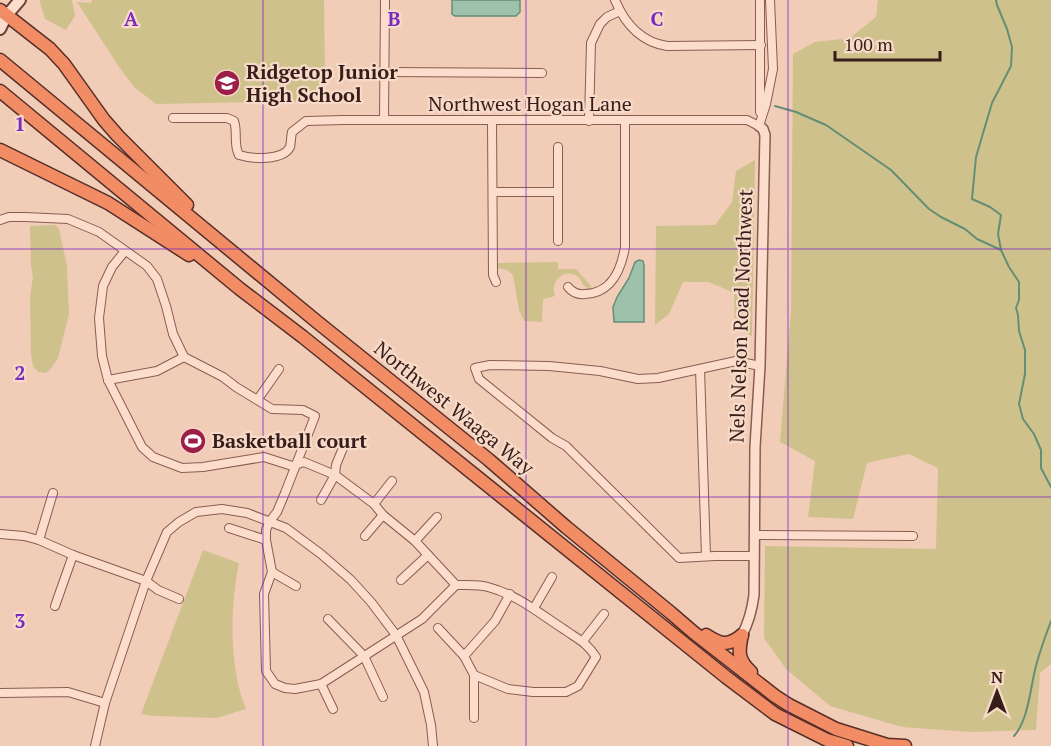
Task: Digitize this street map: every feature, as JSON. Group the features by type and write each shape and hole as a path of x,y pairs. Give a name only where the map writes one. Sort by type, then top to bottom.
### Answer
{"highway":[{"path":"3,13 50,48 118,136 221,241"},
{"name":"Northwest Waaga Way","path":"5,64 316,321 489,460 693,632 775,696 836,729 887,745 905,746"},
{"name":"Northwest Waaga Way","path":"0,91 240,289 726,677 775,714 827,740 847,746"},
{"path":"0,150 108,203 240,289"},
{"path":"671,613 715,641 726,644 742,635"},
{"path":"742,635 739,648 743,664 775,696"}],"main road":[{"path":"0,29 8,0"},
{"path":"3,13 20,0"}],"street":[{"path":"384,120 385,0"},
{"path":"615,0 635,32 656,44 667,46 761,45"},
{"path":"760,0 760,123"},
{"name":"Nels Nelson Road Northwest","path":"742,635 753,608 754,595 755,447 760,366 765,135 760,123 773,69 770,0"},
{"path":"589,121 591,43 600,24 607,17 620,11"},
{"path":"385,72 542,73"},
{"name":"Northwest Hogan Lane","path":"173,118 227,118 234,121 236,149 239,155 246,157 275,157 284,154 290,147 292,132 306,121 747,120 760,123"},
{"path":"492,120 493,275 496,282"},
{"path":"568,287 576,294 582,295 602,291 614,278 622,262 625,247 625,120"},
{"path":"558,147 558,241"},
{"path":"493,192 558,192"},
{"path":"0,220 25,217 68,219 99,232 147,266 157,279 173,334 184,357 223,377 272,408 303,410 315,416 277,512 266,530 272,572 264,594 266,671 275,684 295,689 321,684 422,619 456,585"},
{"path":"125,251 112,267 104,286 99,318 102,356 108,380 142,447 153,457 182,468 203,467 264,457 292,466 304,462 335,475 374,504 383,515 415,541 456,585 486,586 510,594 583,642 596,657 578,686 566,692 508,689 474,675"},
{"path":"108,380 157,371 184,357"},
{"path":"753,556 679,558 566,446 552,438 479,379 475,368 490,365 549,366 600,371 638,380 658,378 736,361 760,366"},
{"path":"258,399 279,369"},
{"path":"700,369 706,556"},
{"path":"321,500 335,475 336,465 345,443"},
{"path":"374,504 392,480"},
{"path":"39,540 53,494"},
{"path":"95,746 105,703 146,581 167,532 196,512 222,509 248,513 286,528 351,580 371,602 396,635 424,692 433,746"},
{"path":"365,536 383,515"},
{"path":"415,541 437,517"},
{"path":"229,528 266,540"},
{"path":"0,534 39,540 73,555 146,581 158,590 179,599"},
{"path":"754,535 913,536"},
{"path":"55,606 73,555"},
{"path":"401,580 428,555"},
{"path":"272,572 296,586"},
{"path":"534,608 552,578"},
{"path":"464,656 495,621 510,594"},
{"path":"583,642 604,614"},
{"path":"328,619 364,656 382,697"},
{"path":"438,628 464,656 474,675 474,718"},
{"path":"321,684 333,709"},
{"path":"0,693 68,692 105,703"}],"shaded area":[{"path":"40,0 72,0 75,16 66,30 45,19"},
{"name":"Ridgetop Junior High School","path":"92,0 324,0 325,78 316,92 306,101 156,104 134,87 77,2 91,3"},
{"path":"452,0 520,0 520,12 516,16 455,16 452,14"},
{"path":"878,0 1051,0 1051,664 1040,673 1036,730 970,732 902,727 830,706 786,669 764,638 765,546 936,549 938,468 909,454 867,463 853,519 808,517 815,461 780,442 791,311 793,54 815,42 850,38 876,17"},
{"path":"755,160 752,336 735,328 734,293 709,282 683,282 669,314 655,325 656,226 715,225 732,202 736,171"},
{"path":"55,225 59,229 67,266 69,314 58,358 45,373 38,372 33,366 31,355 30,297 33,277 30,226"},
{"path":"643,261 644,265 644,322 614,322 613,307 617,297 629,278 635,262"},
{"path":"558,262 558,269 576,269 592,287 588,288 583,285 575,275 564,274 556,282 555,296 543,299 542,322 524,321 519,310 513,275 507,270 497,268 497,263"},
{"path":"203,550 239,563 234,598 233,637 236,675 246,709 217,718 141,714"}],"waterway":[{"path":"996,0 1012,47 1011,66 992,103 976,157 972,199 1001,215 998,234 1001,250 1019,282 1019,300 1016,308 1019,331 1025,350 1025,374 1019,404 1023,419 1034,434 1041,450 1041,468 1051,487"},
{"path":"775,106 826,125 891,170 929,209 965,229 977,239 1001,250"},
{"path":"1014,736 1025,714 1042,645 1051,621"}],"place":[{"name":"Ridgetop Junior High School","path":"227,83"},
{"name":"Basketball court","path":"193,441"}]}
